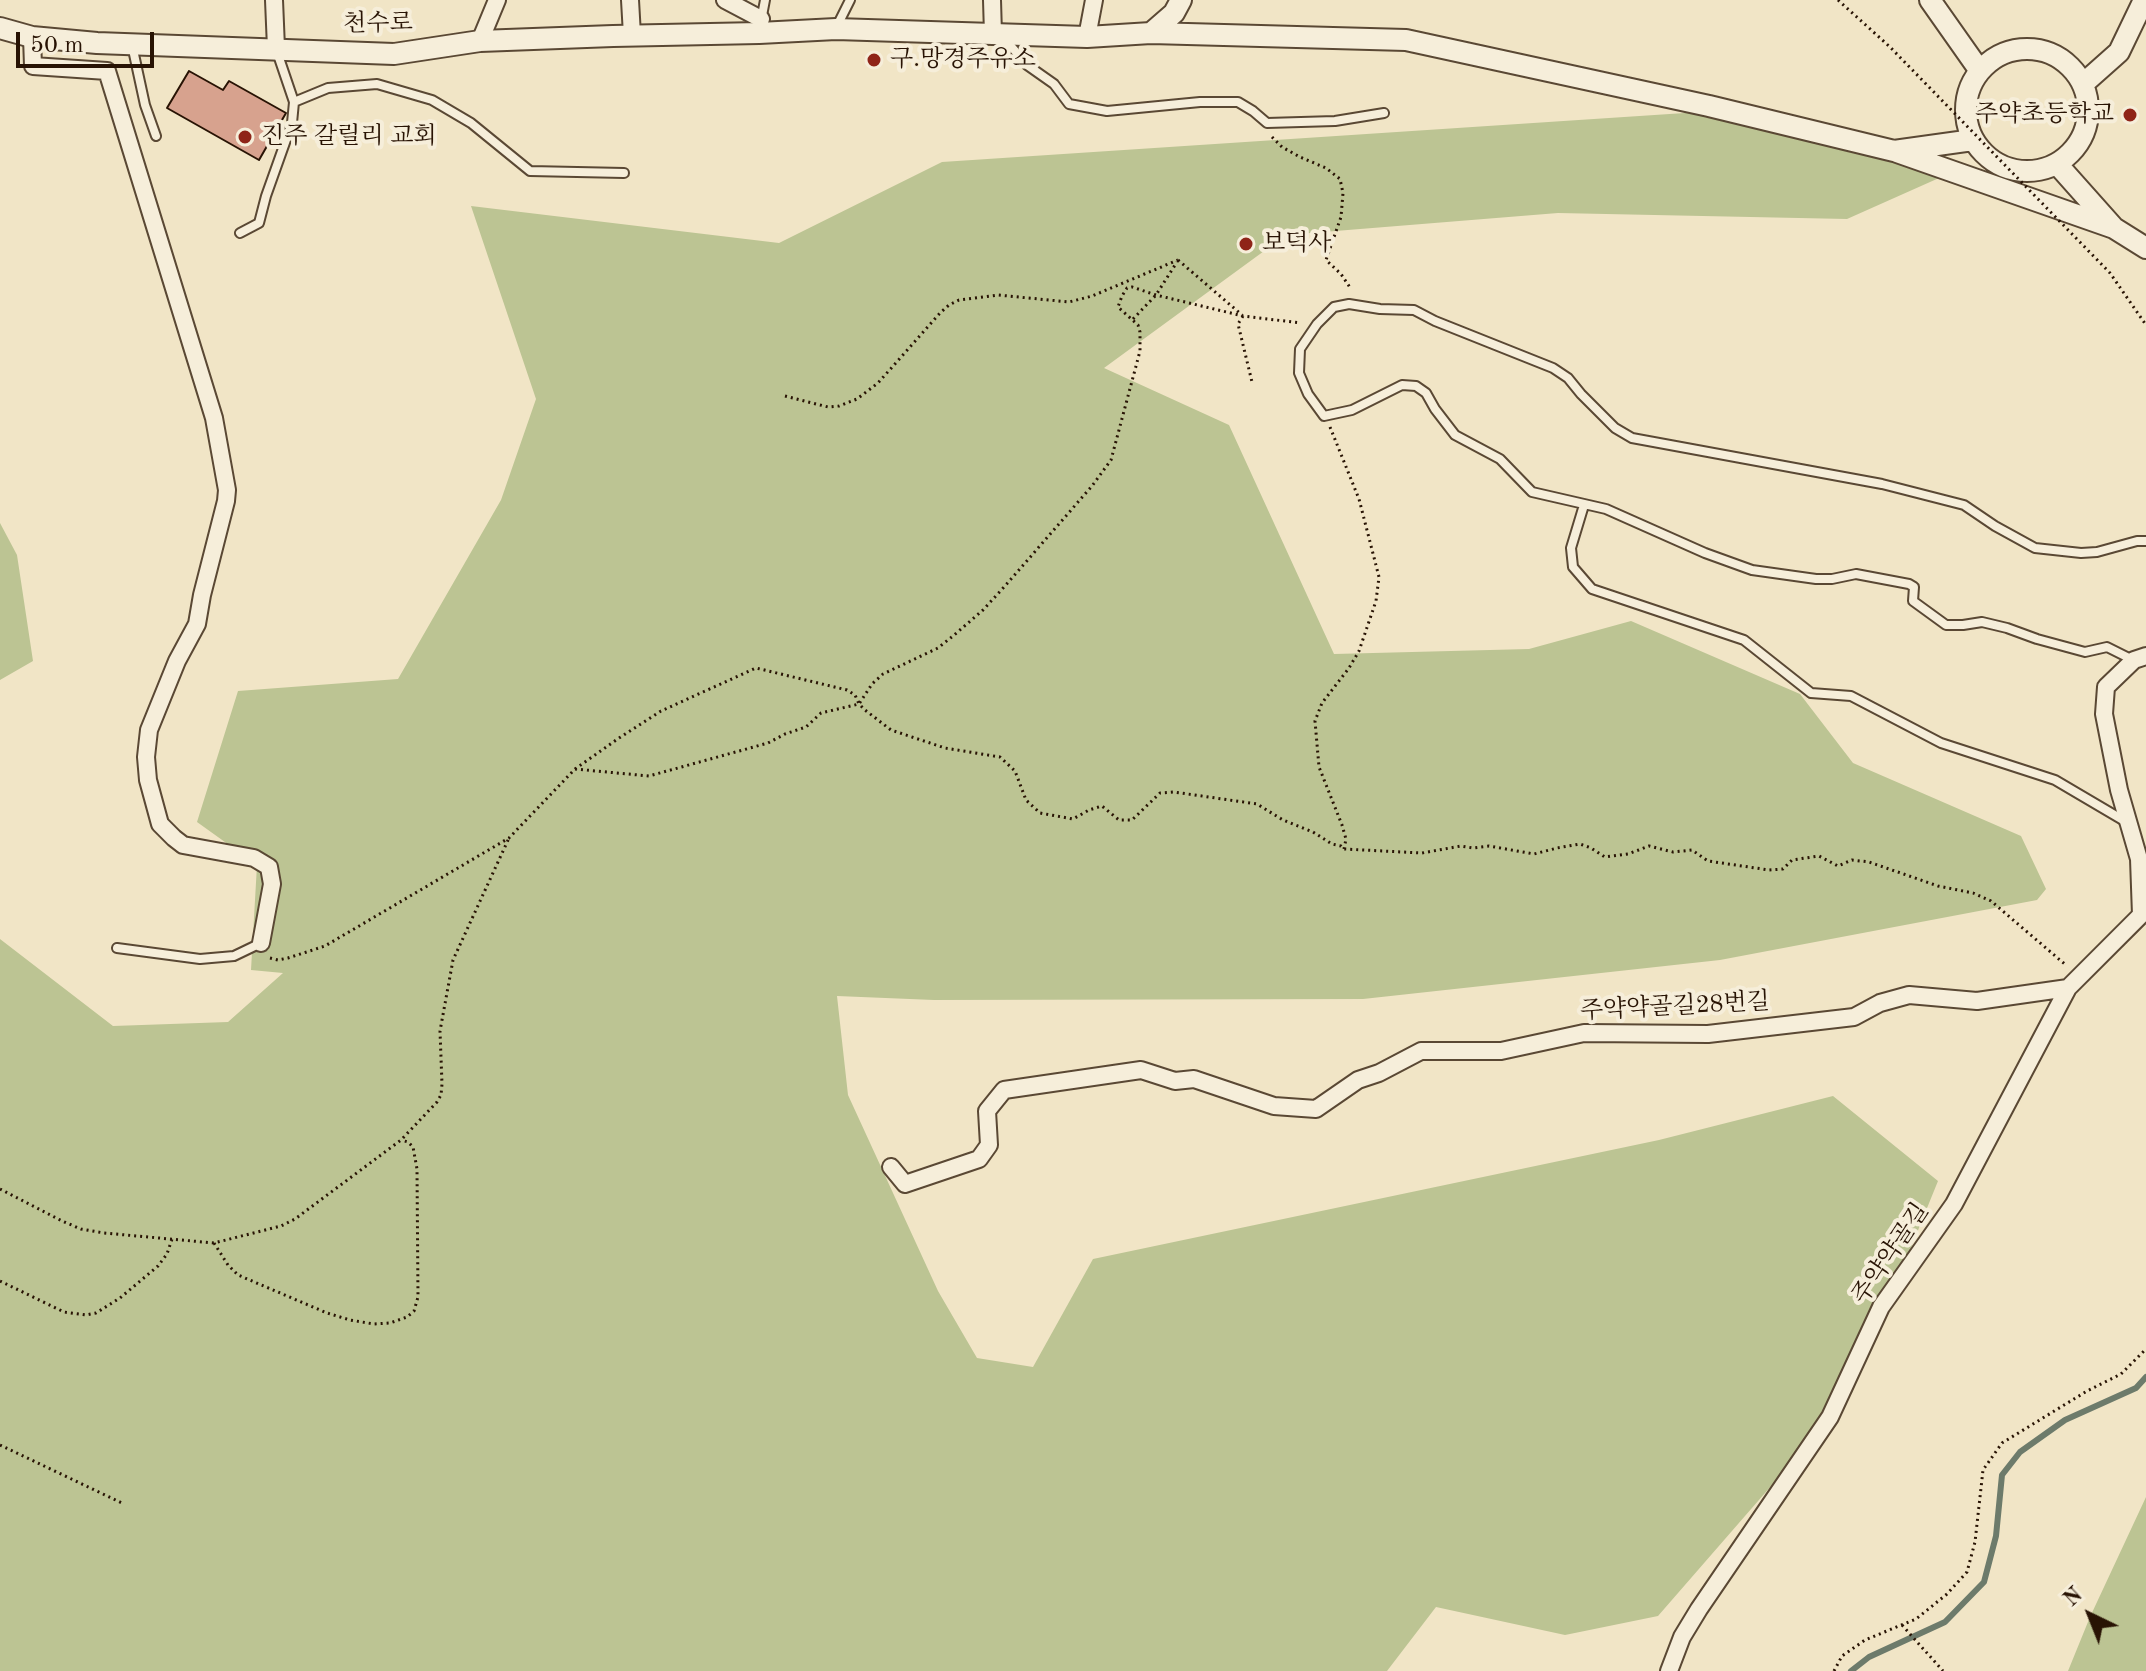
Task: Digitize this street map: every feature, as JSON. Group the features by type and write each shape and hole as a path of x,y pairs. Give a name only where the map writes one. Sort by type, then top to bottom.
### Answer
{"street":[{"path":"274,0 276,48"},
{"path":"480,41 497,0"},
{"path":"630,0 632,35"},
{"path":"725,0 760,26"},
{"path":"992,0 997,34"},
{"path":"1087,37 1094,0"},
{"path":"1151,33 1174,13 1181,0"},
{"path":"1930,0 1980,71"},
{"path":"2083,84 2119,52 2144,0"},
{"name":"천수로","path":"0,28 32,37 131,44 394,54 480,41 760,26 1087,37 1151,33 1406,40 1709,106 1894,151 2114,228"},
{"path":"32,37 33,66 107,71 214,418 227,490 226,501 197,624 177,661 149,730 146,757 148,780 160,824 183,845 254,858 269,867 272,884 261,943"},
{"path":"2026,48 2044,51 2060,58 2073,69 2083,84 2088,101 2088,119 2083,136 2072,152 2057,164 2038,170 2019,171 2001,166 1985,155 1973,140 1967,122 1966,103 1980,71 1993,59 2009,51 2026,48"},
{"path":"1894,151 1973,140"},
{"path":"2057,164 2114,228 2146,248"},
{"name":"주약약골길","path":"1669,1671 1682,1637 1699,1609 1830,1417 1881,1307 1954,1204 2073,983 2144,914 2139,859 2119,790 2104,714 2106,687 2140,658"},
{"name":"주약약골길28번길","path":"891,1167 905,1184 979,1159 989,1145 987,1111 1004,1090 1141,1070 1175,1081 1194,1079 1274,1106 1316,1109 1358,1080 1379,1073 1421,1051 1501,1051 1584,1033 1723,1032 1854,1017 1880,1003 1909,995 1977,1001 2073,983"}],"lane":[{"path":"760,26 765,0"},
{"path":"836,29 850,0"},
{"path":"997,34 1027,65 1054,84 1069,104 1107,111 1200,102 1238,102 1267,123 1335,121 1384,113"},
{"path":"131,44 145,105 156,136"},
{"path":"240,233 259,223 292,123 294,102 276,48"},
{"path":"294,102 328,88 377,84 432,100 471,123 530,171 624,173"},
{"path":"2140,658 2107,647 2085,652 1982,622 1946,625 1913,601 1914,587 1856,574 1816,579 1752,570 1705,553 1606,509 1532,492 1500,459 1455,435 1426,393 1416,386 1402,385 1352,410 1324,416 1308,394 1299,373 1300,349 1317,324 1334,307 1349,304 1414,310 1553,368 1568,378 1615,428 1632,438 1882,484 1964,505 2035,548 2097,552 2146,541"},
{"path":"1584,505 1571,548 1573,567 1592,589 1744,640 1811,693 1851,696 1941,743 2055,780 2129,824"},
{"path":"117,948 200,959 234,956 261,943"}],"path":[{"path":"1838,0 1890,47 2110,273 2146,325"},
{"path":"1267,123 1268,133 1282,147 1326,168 1340,179 1343,193 1341,217 1326,260 1351,289"},
{"path":"1133,319 1156,295 1178,260"},
{"path":"1178,260 1243,316"},
{"path":"785,396 828,407 857,399 878,383 940,313 959,300 998,295 1069,302 1092,296 1178,260"},
{"path":"575,769 649,776 768,743 806,727 821,713 859,704 883,674 938,648 983,610 1105,470 1116,445 1140,351 1140,332 1133,319 1118,307 1127,288 1243,316 1317,324"},
{"path":"1243,316 1238,324 1252,382"},
{"path":"1324,416 1359,499 1379,577 1376,601 1359,651 1322,703 1315,721 1319,767 1342,825 1346,839 1344,849"},
{"path":"261,943 272,960 325,946 509,838 575,769 643,721 756,668 847,690 891,730 945,748 1000,757 1015,771 1026,800 1040,813 1073,819 1102,806 1119,820 1132,820 1160,793 1174,792 1257,804 1344,849 1422,853 1461,846 1489,846 1534,854 1580,844 1605,857 1628,854 1649,846 1673,852 1692,850 1708,861 1769,870 1783,869 1792,860 1819,856 1838,866 1852,860 1869,862 1991,901 2073,983"},
{"path":"0,1189 62,1221 81,1229 104,1233 214,1243 281,1226 295,1219 401,1140 430,1111 441,1095 440,1031 453,960 509,838"},
{"path":"214,1243 238,1275 327,1313 374,1324 407,1317 414,1311 418,1297 417,1169 413,1147 401,1140"},
{"path":"0,1281 64,1312 96,1313 120,1298 158,1266 167,1254 172,1239"},
{"path":"1834,1671 1842,1656 1865,1640 1916,1619 1947,1594 1967,1572 1975,1542 1983,1470 2002,1443 2121,1374 2146,1349"},
{"path":"0,1445 124,1504"},
{"path":"1902,1625 1943,1671"}],"green space":[{"path":"1700,112 1948,174 1847,219 1558,213 1286,235 1104,368 1229,425 1334,654 1529,649 1631,621 1800,694 1853,763 2021,836 2046,889 2037,900 1720,960 1363,999 934,1000 837,996 848,1095 938,1291 977,1358 1033,1367 1093,1259 1659,1140 1833,1096 1938,1181 1852,1393 1658,1616 1565,1635 1436,1607 1387,1671 0,1671 0,939 113,1026 228,1022 283,973 251,970 257,865 197,822 238,691 398,679 501,500 536,399 471,206 779,243 942,162"},
{"path":"0,523 17,555 33,661 0,680"},
{"path":"2146,1497 2146,1671 2068,1671 2090,1617"}],"building":[{"name":"진주 갈릴리 교회","path":"189,71 223,90 229,81 286,113 259,160 167,108"}],"waterway":[{"path":"1851,1671 1869,1657 1945,1622 1984,1582 1996,1536 2002,1475 2020,1452 2065,1420 2136,1388 2146,1377"}],"place":[{"name":"구.망경주유소","path":"874,60"},
{"name":"주약초등학교","path":"2130,115"},
{"name":"진주 갈릴리 교회","path":"245,137"},
{"name":"보덕사","path":"1246,244"}]}
